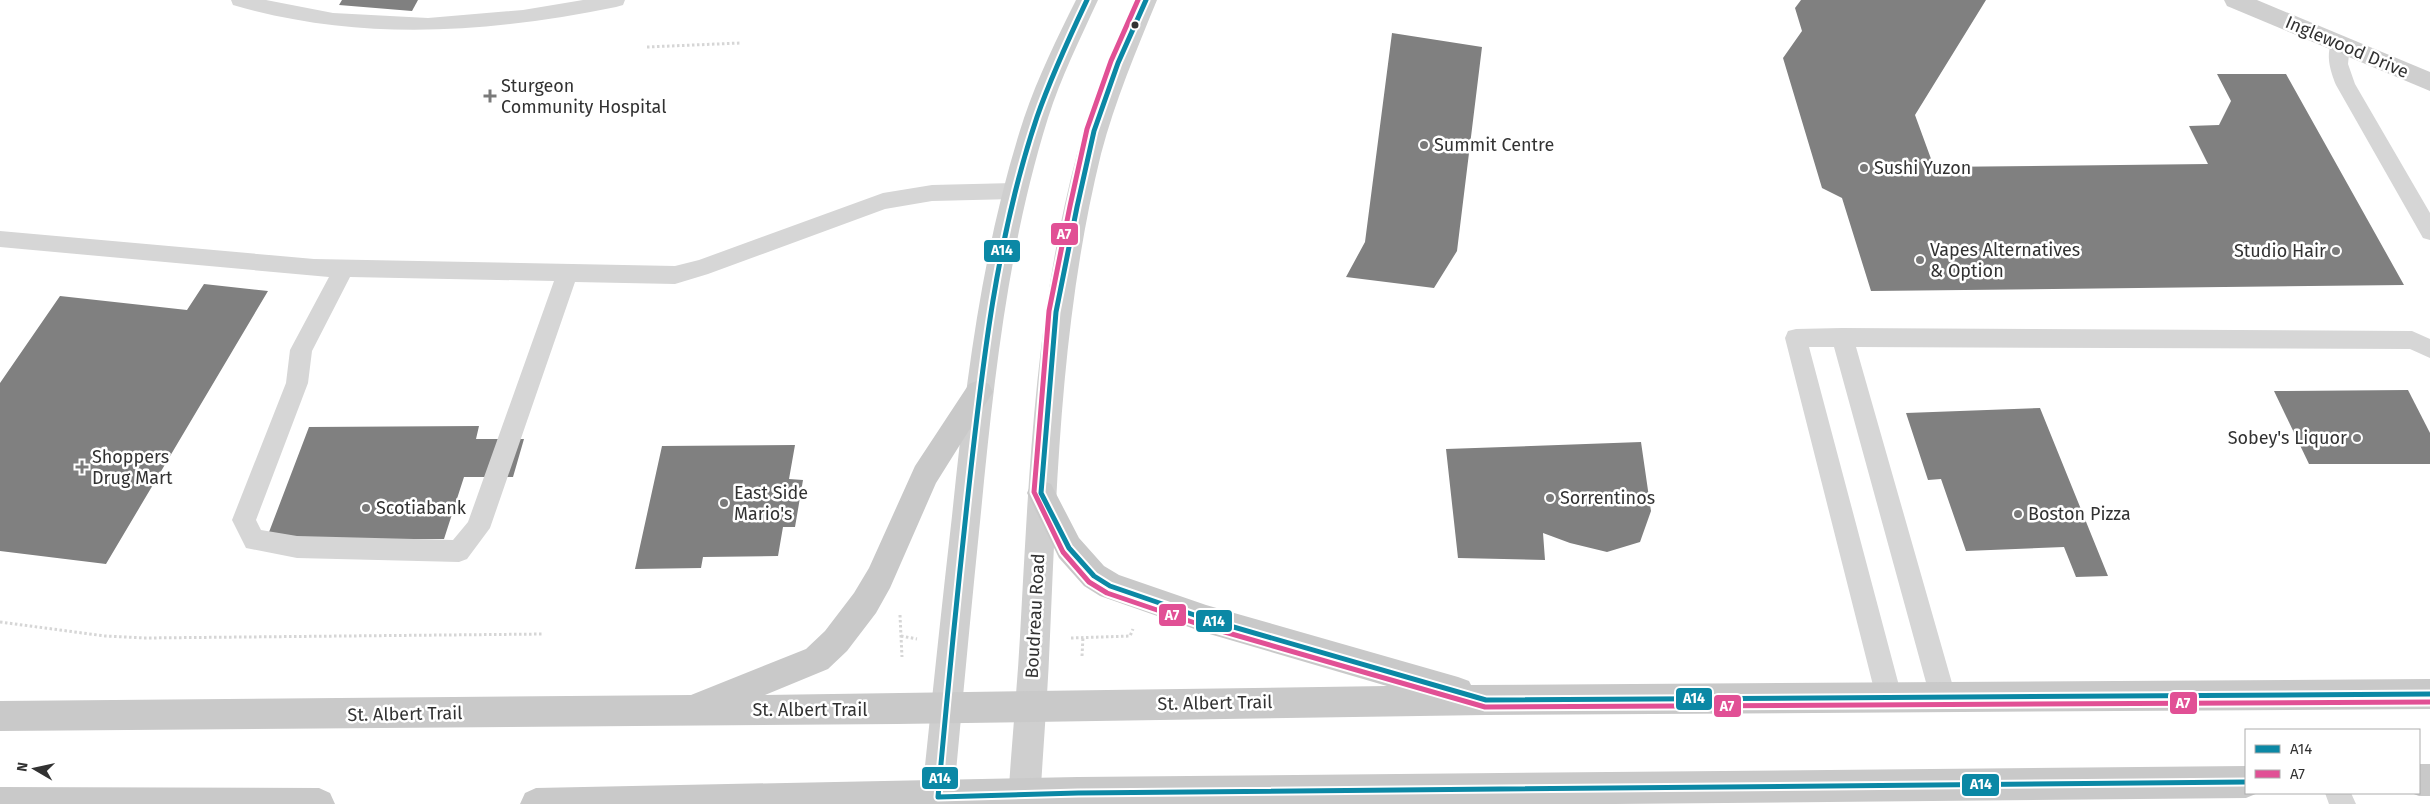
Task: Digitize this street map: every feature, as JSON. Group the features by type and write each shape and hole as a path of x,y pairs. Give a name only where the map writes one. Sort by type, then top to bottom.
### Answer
{"main road":[{"path":"937,800 979,392 999,257 1014,191 1047,88 1087,0"},
{"name":"Boudreau Road","path":"1024,799 1041,493 1056,312 1076,207 1094,131 1118,63 1146,0"},
{"name":"Inglewood Drive","path":"2235,0 2430,82"},
{"path":"689,711 817,659 836,641 866,603 880,578 925,475 979,392"},
{"path":"1041,493 1069,548 1094,576 1110,586 1216,622 1486,700"},
{"name":"St. Albert Trail","path":"0,716 689,711 1486,700 2430,694"},
{"path":"536,804 1024,799 2017,795 2245,782"},
{"path":"0,803 318,804"}],"lane":[{"path":"240,0 288,13 321,18 387,24 437,24 538,15 616,0"},
{"path":"2340,44 2337,58 2339,69 2346,85 2430,232"},
{"path":"0,239 273,265 344,269 567,275 675,275 710,265 883,201 911,194 950,190 1014,191"},
{"path":"344,269 301,350 297,383 244,520 254,540 297,547 459,551 478,528 567,275"},
{"path":"1842,337 1943,697"},
{"path":"1889,697 1796,338 2412,340 2430,349"}],"path":[{"path":"647,48 740,43"},
{"path":"900,606 902,657"},
{"path":"0,622 105,636 146,638 544,634"},
{"path":"1063,638 1130,636 1136,622"},
{"path":"901,636 923,640"},
{"path":"1082,656 1083,638"}],"building":[{"path":"342,0 418,0 412,11 339,5"},
{"path":"1801,0 1986,0 1915,115 1934,167 2208,164 2189,126 2219,125 2231,101 2217,74 2286,74 2404,285 1871,291 1842,198 1822,188 1783,58 1802,31 1795,8"},
{"name":"Summit Centre","path":"1392,33 1482,47 1457,251 1434,288 1346,277 1365,242"},
{"name":"Shoppers Drug Mart","path":"204,284 268,291 106,564 0,551 0,383 60,296 187,310"},
{"path":"2408,390 2430,433 2430,464 2309,464 2274,391"},
{"name":"Boston Pizza","path":"2040,408 2108,576 2076,577 2064,547 1966,551 1941,479 1928,480 1906,413"},
{"name":"Scotiabank","path":"479,426 476,439 524,439 513,477 464,477 444,539 266,540 309,427"},
{"name":"Sorrentinos","path":"1641,442 1651,511 1640,542 1607,552 1570,543 1543,533 1545,560 1458,558 1446,449"},
{"name":"East Side Mario's","path":"795,445 789,479 803,480 795,527 783,527 778,556 703,557 701,568 635,569 662,446"}],"transit line":[{"name":"A14","path":"1087,0 1042,102 1010,211 1000,258 979,403 938,797 1078,793 2245,782"},
{"name":"A7","path":"1138,0 1111,61 1087,129 1070,206 1049,311 1034,492 1063,552 1089,582 1107,593 1204,626 1485,707 2430,702"},
{"name":"A14","path":"1146,0 1118,63 1094,131 1077,207 1056,312 1041,493 1069,548 1094,576 1110,586 1206,619 1486,700 2430,694"}],"place":[{"name":"Sturgeon Community Hospital","path":"490,96"},
{"name":"Summit Centre","path":"1424,145"},
{"name":"Sushi Yuzon","path":"1864,168"},
{"name":"Studio Hair","path":"2336,251"},
{"name":"Vapes Alternatives & Option","path":"1920,260"},
{"name":"Sobey's Liquor","path":"2357,438"},
{"name":"Shoppers Drug Mart","path":"82,467"},
{"name":"Sorrentinos","path":"1550,498"},
{"name":"East Side Mario's","path":"724,503"},
{"name":"Scotiabank","path":"366,508"},
{"name":"Boston Pizza","path":"2018,514"}]}
